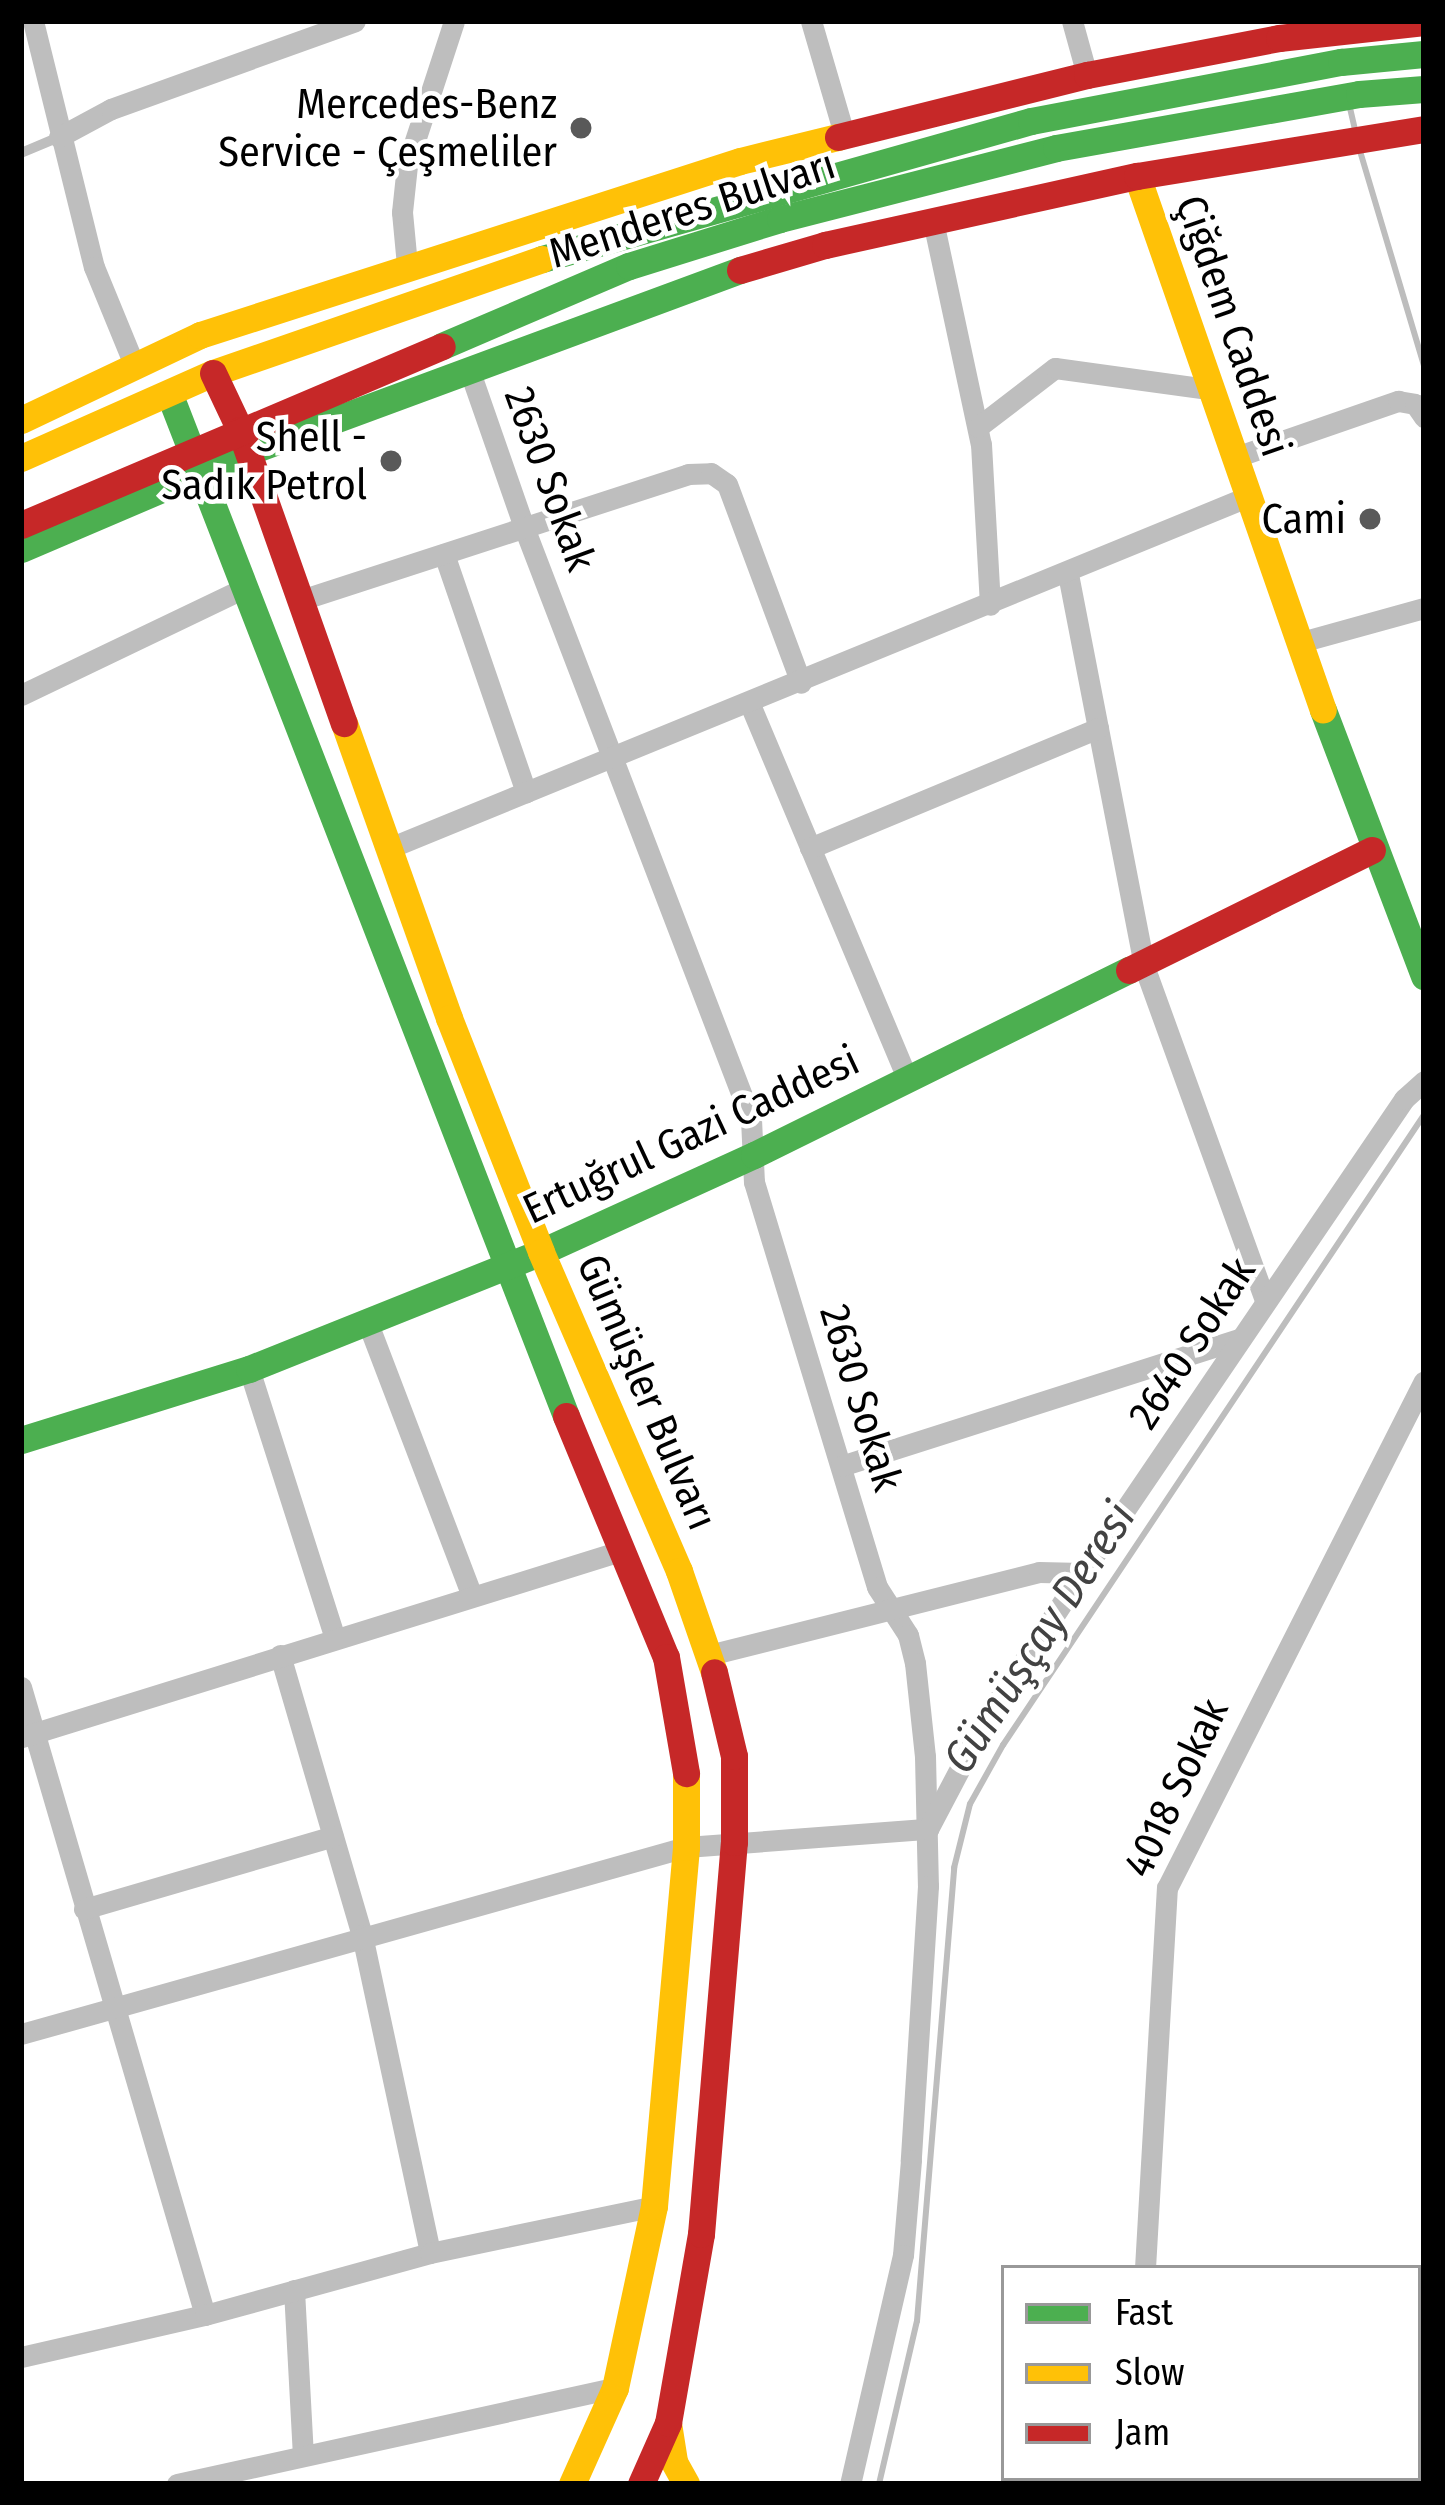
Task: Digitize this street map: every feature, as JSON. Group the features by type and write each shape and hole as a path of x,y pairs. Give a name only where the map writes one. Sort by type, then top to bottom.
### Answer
{"main road":[{"path":"21,420 133,362 407,265 844,134 1281,30 1424,22"},
{"name":"Menderes Bulvarı","path":"21,458 213,373 468,280 1031,121 1341,62 1424,54"},
{"name":"Menderes Bulvarı","path":"21,525 195,465 629,266 780,219 1056,148 1359,94 1424,89"},
{"path":"244,441 470,372 712,278 933,221 1137,176 1424,129"},
{"name":"Çiğdem Caddesi","path":"1137,176 1372,850 1424,976"},
{"name":"Gümüşler Bulvarı","path":"213,373 244,441 387,849 541,1252 679,1571 709,1655 734,1756 734,1842 701,2234 668,2423 641,2484"},
{"name":"Gümüşler Bulvarı","path":"169,393 504,1266 624,1550 670,1677 686,1757 686,1846 654,2206 615,2388 572,2484"},
{"path":"21,549 195,465"},
{"name":"Ertuğrul Gazi Caddesi","path":"21,1440 249,1369 541,1252 754,1155 1372,850"},
{"path":"668,2423 674,2462 686,2484"}],"street":[{"path":"33,21 58,137 94,267 133,362"},
{"path":"58,137 111,109 355,21"},
{"path":"407,265 402,212 407,165 454,21"},
{"path":"811,21 844,134"},
{"path":"1072,21 1087,75"},
{"path":"933,221 978,427 990,605"},
{"path":"978,427 1055,368 1209,389"},
{"name":"2630 Sokak","path":"470,372 610,758 751,1119 754,1182 878,1587 895,1610 914,1663 928,1828 925,1947 903,2255 850,2484"},
{"path":"1233,458 1398,401 1415,404 1424,417"},
{"path":"302,600 688,474 711,473 727,484 801,683"},
{"path":"387,849 1247,497"},
{"path":"445,554 526,792"},
{"path":"1068,574 1144,966 1265,1301"},
{"path":"21,694 242,589"},
{"path":"1301,642 1424,608"},
{"path":"748,702 908,1080"},
{"path":"810,848 1098,728"},
{"name":"2640 Sokak","path":"928,1828 986,1720 1082,1573 1404,1099 1424,1081"},
{"path":"368,1321 472,1596"},
{"path":"841,1466 1241,1338"},
{"path":"249,1369 335,1638"},
{"name":"4018 Sokak","path":"1145,2265 1167,1888 1424,1381"},
{"path":"27,1735 624,1550"},
{"path":"709,1655 1039,1572 1082,1573"},
{"path":"280,1655 362,1935 430,2253"},
{"path":"21,1687 27,1735 205,2315"},
{"path":"21,2033 686,1846 928,1828"},
{"path":"84,1909 333,1835"},
{"path":"21,2357 205,2315 430,2253 654,2206"},
{"path":"294,2290 303,2456"},
{"path":"177,2484 615,2388"}],"lane":[{"path":"21,153 58,137"}],"waterway":[{"path":"1350,108 1356,133"},
{"path":"1360,151 1424,366"},
{"name":"Gümüşçay Deresi","path":"879,2484 917,2321 954,1868 970,1804 1003,1745 1424,1115"}],"traffic: fast":[{"path":"542,259 1031,121 1341,62 1424,54"},
{"path":"442,346 629,266 780,219 1056,148 1359,94 1424,89"},
{"path":"21,549 248,452 740,270"},
{"path":"169,393 566,1416"},
{"path":"1323,710 1424,976"},
{"path":"21,1440 249,1369 541,1252 754,1155 1129,970"}],"traffic: slow":[{"path":"21,420 200,335 740,161 838,137"},
{"path":"1137,176 1323,710"},
{"path":"21,458 213,373 542,259"},
{"path":"344,723 449,1018 541,1252 679,1571 714,1672"},
{"path":"572,2484 615,2388 654,2206 686,1847 686,1773"},
{"path":"668,2423 674,2462 686,2484"}],"traffic: jam":[{"path":"838,137 1087,75 1279,38 1424,22"},
{"path":"740,270 825,245 1137,176 1424,129"},
{"path":"21,525 442,346"},
{"path":"213,373 240,430 344,723"},
{"path":"1129,970 1372,850"},
{"path":"566,1416 666,1657 686,1773"},
{"path":"641,2484 668,2423 701,2234 734,1842 734,1756 714,1672"}],"place":[{"name":"Mercedes-Benz Service - Çeşmeliler","path":"581,128"},
{"name":"Shell - Sadık Petrol","path":"391,461"},
{"name":"Cami","path":"1370,519"}]}
